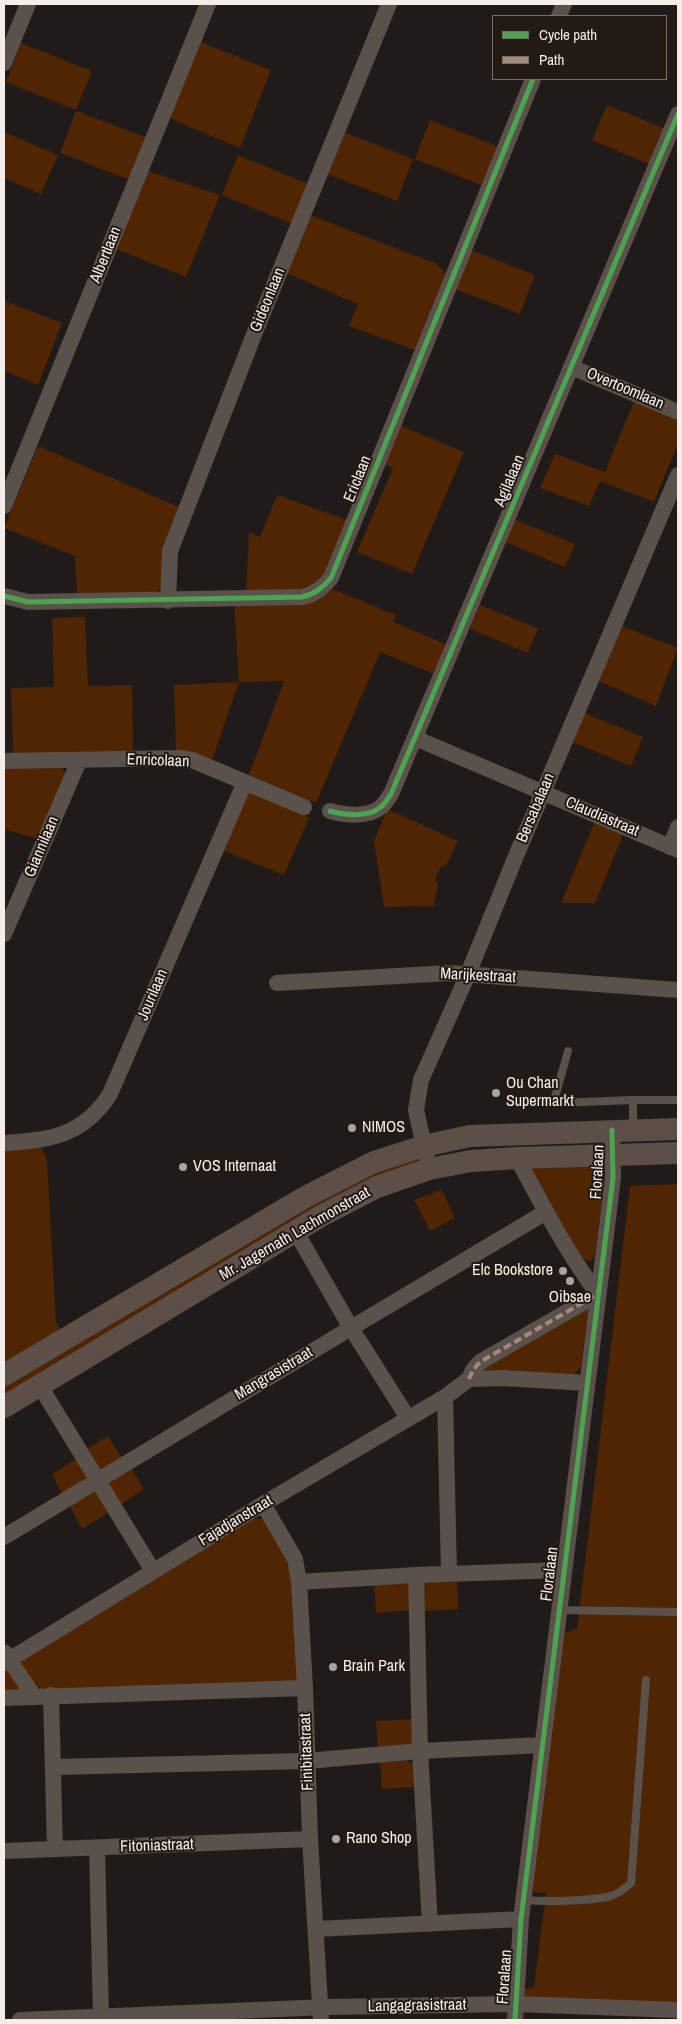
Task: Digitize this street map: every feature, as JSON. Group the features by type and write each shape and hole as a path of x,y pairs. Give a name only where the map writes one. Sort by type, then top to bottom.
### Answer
{"main road":[{"name":"Mr. Jagernath Lachmonstraat","path":"4,1375 314,1192 374,1162 424,1146 470,1136 678,1128"},
{"name":"Mr. Jagernath Lachmonstraat","path":"4,1408 296,1232 377,1186 429,1169 471,1161 678,1153"}],"street":[{"path":"4,63 28,4"},
{"name":"Albertlaan","path":"4,506 208,4"},
{"name":"Gideonlaan","path":"168,600 170,551 255,332 389,4"},
{"name":"Ericlaan","path":"4,596 28,602 302,597 312,595 323,588 331,578 533,80"},
{"name":"Agilalaan","path":"330,810 355,815 380,808 391,794 678,114"},
{"name":"Overtoomlaan","path":"571,367 678,412"},
{"name":"Bersabalaan","path":"429,1169 416,1110 422,1080 678,475"},
{"name":"Claudiastraat","path":"415,738 674,848"},
{"name":"Enricolaan","path":"4,761 181,758 192,760 304,807"},
{"name":"Giannilaan","path":"4,934 79,760"},
{"name":"Jourilaan","path":"4,1143 40,1140 75,1130 104,1104 245,782"},
{"path":"674,848 678,827"},
{"name":"Marijkestraat","path":"277,983 449,973 678,990"},
{"name":"Floralaan","path":"515,2012 521,1919 612,1178 613,1155 623,1130"},
{"path":"517,1158 584,1276 598,1294"},
{"name":"Mangrasistraat","path":"4,1538 546,1212"},
{"path":"296,1232 351,1328 408,1418"},
{"name":"Fajadjanstraat","path":"5,1658 153,1572 263,1504 445,1397 469,1379 473,1370 480,1362 598,1294"},
{"path":"469,1379 503,1378 587,1384"},
{"path":"40,1386 153,1572"},
{"path":"445,1397 449,1573"},
{"name":"Finibitastraat","path":"263,1504 294,1559 299,1582 320,2014"},
{"path":"299,1582 449,1573 563,1570"},
{"path":"416,1575 420,1751 430,1924"},
{"path":"5,1658 34,1696"},
{"path":"4,1698 305,1688"},
{"path":"51,1695 55,1849"},
{"path":"53,1767 307,1761 420,1751 543,1745"},
{"name":"Fitoniastraat","path":"4,1851 310,1839"},
{"path":"97,1848 101,2017"},
{"path":"316,1929 521,1919"},
{"name":"Langagrasistraat","path":"20,2020 320,2014 672,2013"}],"lane":[{"path":"568,1051 554,1100 556,1103 633,1100 678,1101"},
{"path":"623,1130 633,1100"},
{"path":"558,1610 678,1612"},
{"path":"524,1900 541,1901 608,1897 621,1892 631,1883 646,1680"}],"shaded area":[{"path":"201,42 271,70 240,148 169,118"},
{"path":"21,43 92,71 76,110 6,82"},
{"path":"607,105 666,129 651,165 592,140"},
{"path":"76,111 146,137 130,180 60,153"},
{"path":"430,120 499,147 484,186 415,159"},
{"path":"4,132 58,155 41,194 4,178"},
{"path":"343,132 413,159 397,201 327,174"},
{"path":"238,155 308,184 292,224 222,195"},
{"path":"148,171 220,195 186,277 116,249"},
{"path":"310,215 437,264 448,276 417,351 349,326 358,304 286,273"},
{"path":"471,250 535,275 520,314 455,289"},
{"path":"4,301 62,323 38,385 4,371"},
{"path":"634,401 678,419 678,444 654,502 600,481 589,506 540,488 555,454 605,472"},
{"path":"399,425 464,452 412,574 357,552 393,468 384,464"},
{"path":"38,446 179,507 160,590 153,595 77,597 75,556 4,528"},
{"path":"277,495 347,520 328,571 310,590 246,593 249,532 260,537"},
{"path":"514,519 575,544 565,567 505,542"},
{"path":"330,588 396,615 393,622 448,645 436,675 380,652 316,803 249,775 284,681 239,682 234,604"},
{"path":"480,605 538,628 528,653 470,629"},
{"path":"85,617 88,686 132,685 133,753 13,756 11,688 54,687 52,618"},
{"path":"622,626 678,648 656,706 598,681"},
{"path":"239,682 212,760 176,752 174,685"},
{"path":"584,713 643,737 631,766 572,742"},
{"path":"62,767 66,775 40,840 4,829 4,768"},
{"path":"250,792 291,808 309,818 284,875 222,850"},
{"path":"387,809 458,841 446,866 442,865 435,879 438,884 434,906 384,907 374,841"},
{"path":"595,821 624,832 595,903 561,903"},
{"path":"42,1147 47,1161 56,1322 61,1331 4,1366 4,1149"},
{"path":"416,1159 418,1161 4,1400 4,1386 76,1342 367,1174"},
{"path":"595,1165 603,1172 605,1177 595,1256 590,1261 581,1258 530,1173 533,1168"},
{"path":"678,1184 678,2004 552,2009 523,1996 524,1989 534,1987 546,1893 532,1892 564,1633 577,1629 630,1186"},
{"path":"442,1190 455,1218 430,1231 414,1200"},
{"path":"589,1308 581,1367 574,1375 562,1376 510,1370 481,1371 486,1363"},
{"path":"108,1436 122,1458 98,1471 85,1450"},
{"path":"79,1457 87,1477 62,1494 52,1474"},
{"path":"130,1466 144,1489 117,1507 106,1479"},
{"path":"95,1490 108,1513 82,1529 68,1503"},
{"path":"254,1519 262,1519 267,1522 290,1564 299,1681 42,1690 35,1684 20,1661"},
{"path":"457,1577 458,1609 423,1611 424,1579"},
{"path":"405,1581 411,1586 412,1610 376,1613 374,1583"},
{"path":"8,1670 21,1690 4,1692 4,1671"},
{"path":"415,1719 414,1744 378,1750 376,1721"},
{"path":"404,1758 415,1766 415,1787 382,1789 380,1759"}],"marked path":[{"path":"469,1379 473,1370 480,1362 598,1294"}],"cycle path":[{"path":"4,596 28,602 302,597 315,592 324,585 331,578 533,80"},
{"path":"330,811 342,814 370,813 382,806 391,794 678,114"},
{"path":"515,2020 521,1919 613,1178 612,1130"}],"place":[{"name":"Ou Chan Supermarkt","path":"496,1093"},
{"name":"NIMOS","path":"352,1128"},
{"name":"VOS Internaat","path":"183,1167"},
{"name":"Elc Bookstore","path":"563,1271"},
{"name":"Oibsae","path":"570,1281"},
{"name":"Brain Park","path":"333,1667"},
{"name":"Rano Shop","path":"336,1839"}]}
